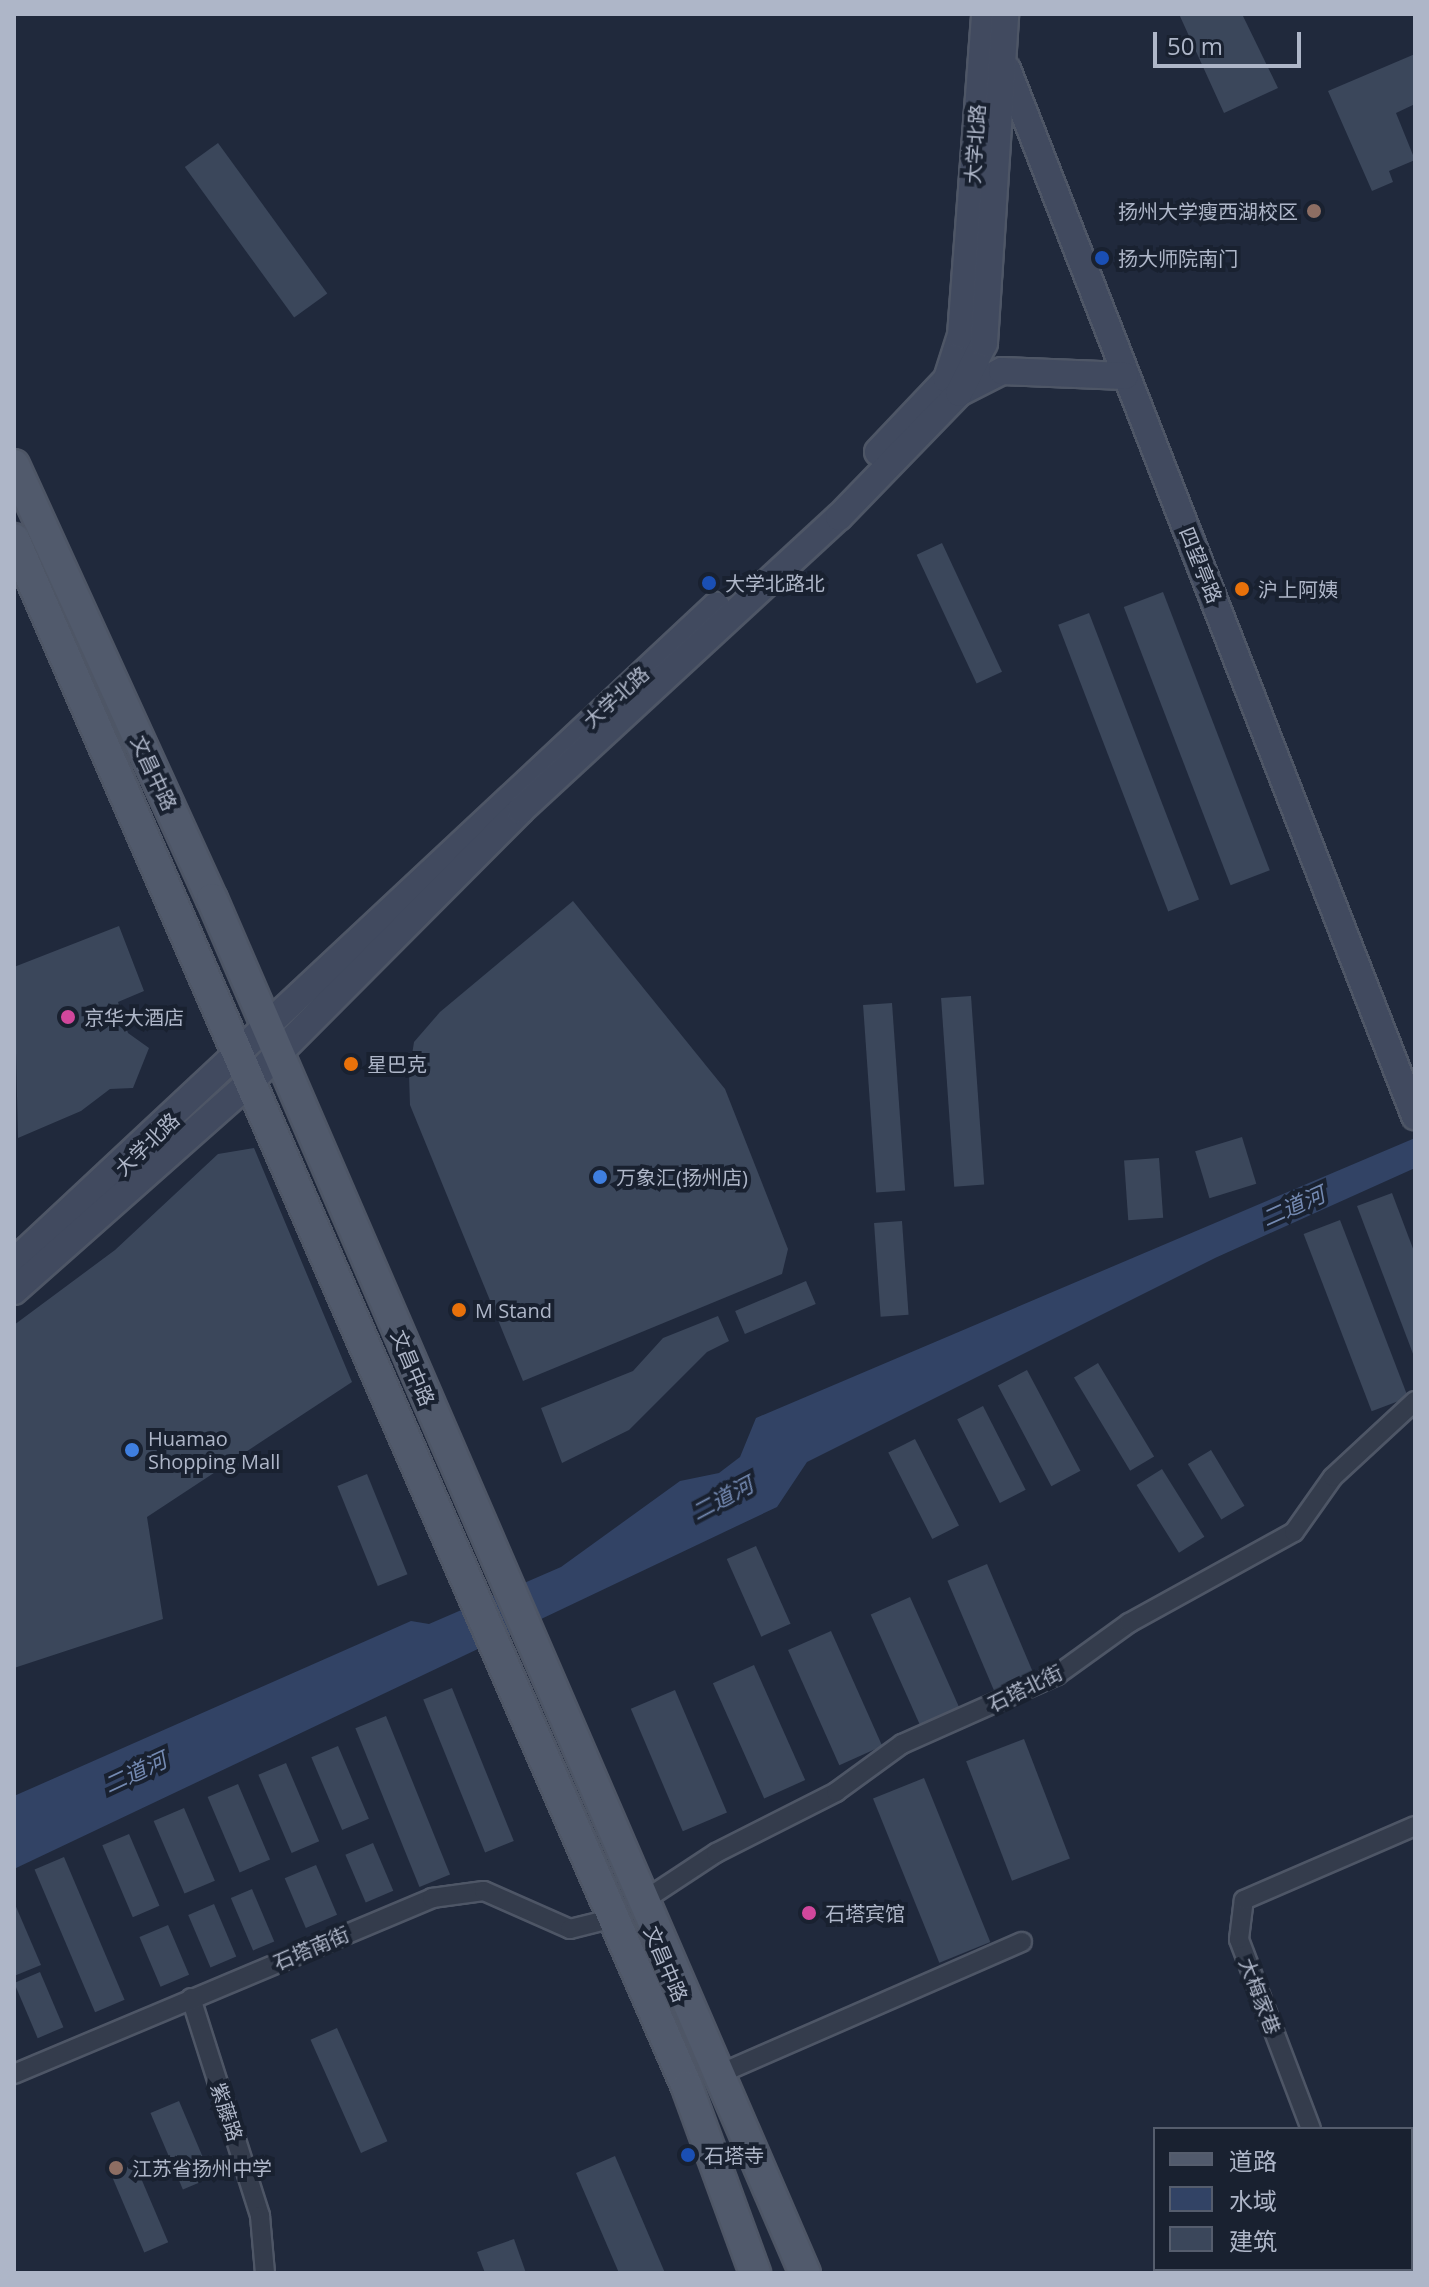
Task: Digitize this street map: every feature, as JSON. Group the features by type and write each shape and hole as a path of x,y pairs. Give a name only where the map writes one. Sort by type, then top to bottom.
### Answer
{"main road":[{"name":"文昌中路","path":"14,465 273,1041 640,1903 805,2273"},
{"name":"文昌中路","path":"14,539 614,1918 755,2273"}],"street":[{"name":"四望亭路","path":"986,14 1125,376 1406,1064 1414,1114"},
{"name":"大学北路","path":"14,1291 828,505 947,379 961,335 986,14"},
{"name":"大学北路","path":"273,1041 959,393 984,343 1005,14"},
{"path":"959,393 1002,371 1125,376"},
{"name":"大学北路","path":"14,1262 245,1068"},
{"name":"石塔北街","path":"640,1903 716,1853 836,1792 902,1744 1057,1675 1129,1623 1294,1532 1333,1477 1415,1401"},
{"name":"大梅家巷","path":"1310,2127 1239,1939 1244,1900 1415,1826"},
{"name":"石塔南街","path":"14,2074 432,1898 484,1891 570,1929 614,1918"},
{"path":"715,2076 1022,1942"},
{"name":"紫藤路","path":"191,1998 260,2216 265,2273"}],"water":[{"name":"二道河","path":"1415,1138 1415,1168 1215,1258 807,1462 777,1507 14,1869 14,1796 411,1621 429,1624 561,1567 680,1481 719,1473 740,1457 756,1418"}],"building":[{"path":"1179,14 1242,14 1278,88 1224,113"},
{"path":"1415,54 1415,104 1396,113 1415,160 1389,171 1393,182 1372,191 1328,91"},
{"path":"218,143 327,293 294,318 185,167"},
{"path":"942,543 1002,672 977,684 917,555"},
{"path":"1163,592 1270,870 1231,885 1124,607"},
{"path":"1089,613 1199,900 1168,911 1058,625"},
{"name":"万象汇(扬州店)","path":"573,901 725,1089 788,1249 782,1274 523,1381 410,1105 409,1074 414,1042 440,1012"},
{"name":"京华大酒店","path":"119,926 144,991 118,1002 128,1033 149,1048 133,1088 110,1089 81,1111 18,1138 14,967"},
{"path":"971,996 984,1185 954,1187 941,998"},
{"path":"892,1003 905,1191 876,1193 863,1005"},
{"path":"1242,1137 1256,1184 1209,1198 1195,1151"},
{"name":"Huamao Shopping Mall","path":"254,1148 352,1382 147,1517 163,1619 14,1668 14,1325 115,1250 218,1154"},
{"path":"1159,1158 1163,1218 1128,1220 1124,1160"},
{"path":"1392,1193 1415,1254 1415,1359 1357,1206"},
{"path":"1340,1220 1408,1397 1372,1411 1304,1234"},
{"path":"902,1221 909,1315 881,1317 874,1223"},
{"path":"806,1281 816,1304 745,1334 735,1311"},
{"path":"718,1316 729,1341 707,1352 629,1430 562,1463 541,1408 633,1371 663,1338"},
{"path":"1098,1363 1154,1456 1130,1471 1074,1377"},
{"path":"1027,1370 1081,1471 1051,1486 998,1385"},
{"path":"983,1406 1026,1490 1000,1503 957,1419"},
{"path":"915,1439 959,1525 932,1539 888,1453"},
{"path":"1211,1450 1244,1506 1221,1520 1188,1464"},
{"path":"1162,1469 1204,1537 1179,1553 1137,1485"},
{"path":"367,1474 407,1574 378,1586 337,1486"},
{"path":"756,1546 791,1624 761,1637 727,1559"},
{"path":"987,1564 1036,1680 997,1697 947,1581"},
{"path":"910,1597 961,1712 922,1730 871,1614"},
{"path":"831,1631 882,1746 839,1765 788,1650"},
{"path":"754,1665 805,1780 764,1798 713,1683"},
{"path":"452,1688 514,1841 485,1853 423,1700"},
{"path":"675,1690 727,1812 683,1831 631,1709"},
{"path":"386,1716 450,1875 419,1887 355,1728"},
{"path":"1024,1739 1070,1858 1012,1881 966,1761"},
{"path":"338,1746 369,1819 342,1830 311,1757"},
{"path":"286,1763 319,1841 292,1853 258,1775"},
{"path":"924,1778 990,1942 939,1963 873,1799"},
{"path":"238,1784 270,1859 240,1872 208,1797"},
{"path":"184,1808 215,1881 184,1894 154,1821"},
{"path":"129,1834 159,1906 133,1917 102,1845"},
{"path":"373,1843 393,1891 366,1903 345,1855"},
{"path":"64,1857 125,2000 95,2012 35,1870"},
{"path":"316,1865 337,1915 306,1928 285,1878"},
{"path":"252,1889 274,1941 253,1950 231,1898"},
{"path":"14,1902 41,1965 14,1976"},
{"path":"214,1904 236,1956 210,1967 188,1915"},
{"path":"168,1925 189,1975 161,1987 139,1937"},
{"path":"40,1972 63,2027 38,2038 14,1983"},
{"path":"337,2028 387,2141 361,2153 311,2040"},
{"path":"179,2101 211,2177 183,2190 150,2113"},
{"path":"615,2156 665,2273 619,2273 576,2173"},
{"path":"135,2164 168,2242 144,2252 111,2174"},
{"path":"514,2239 526,2273 485,2273 477,2252"}],"place":[{"name":"扬州大学瘦西湖校区","path":"1314,211"},
{"name":"扬大师院南门","path":"1102,258"},
{"name":"大学北路北","path":"709,583"},
{"name":"沪上阿姨","path":"1242,589"},
{"name":"京华大酒店","path":"68,1017"},
{"name":"星巴克","path":"351,1064"},
{"name":"万象汇(扬州店)","path":"600,1177"},
{"name":"M Stand","path":"459,1310"},
{"name":"Huamao Shopping Mall","path":"132,1450"},
{"name":"石塔宾馆","path":"809,1913"},
{"name":"石塔寺","path":"688,2155"},
{"name":"江苏省扬州中学","path":"116,2168"}]}
